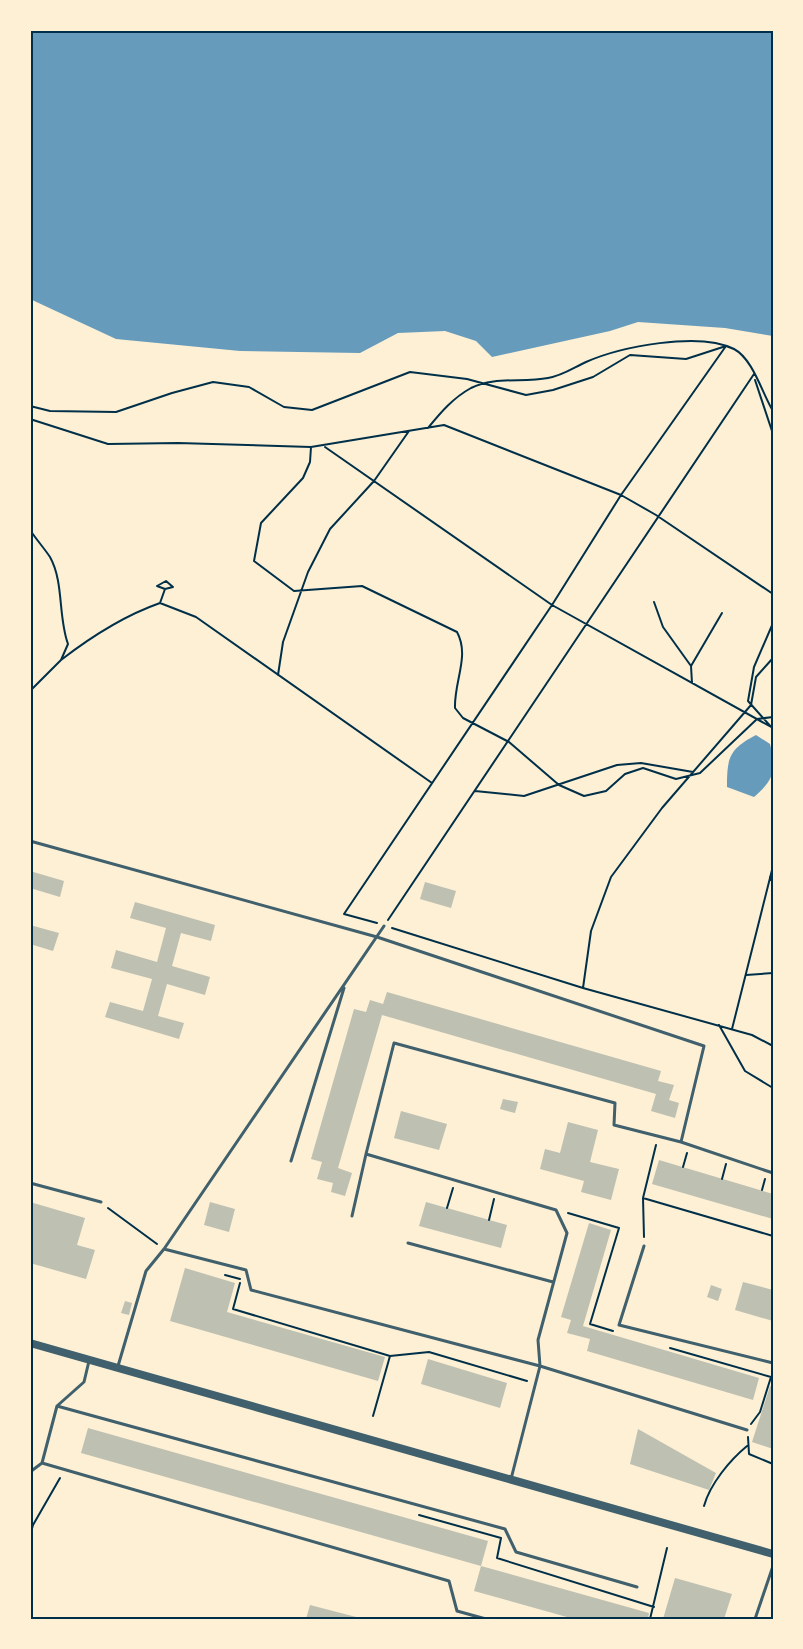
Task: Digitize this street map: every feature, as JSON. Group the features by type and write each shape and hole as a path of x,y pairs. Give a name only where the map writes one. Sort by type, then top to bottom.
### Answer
{"street":[{"path":"30,1343 773,1554"}],"lane":[{"path":"30,841 376,937 704,1046 681,1142"},
{"path":"118,1367 146,1271 164,1249 384,926"},
{"path":"291,1161 345,983"},
{"path":"352,1216 394,1043 615,1102 614,1125 681,1142 773,1173"},
{"path":"366,1154 556,1210 567,1233 538,1340 540,1366 511,1479"},
{"path":"30,1183 101,1202"},
{"path":"408,1243 553,1282"},
{"path":"644,1246 619,1325 773,1363"},
{"path":"164,1249 246,1270 251,1290 540,1366 747,1430"},
{"path":"30,1472 42,1463 57,1406 84,1382 90,1360"},
{"path":"57,1406 505,1530 516,1552 637,1587"},
{"path":"42,1463 449,1581 457,1611 486,1619"},
{"path":"755,1619 773,1566"}],"path":[{"path":"428,428 450,402 473,387 498,381 522,382 551,378 619,351 653,343 688,341 735,349 743,357 773,411"},
{"path":"30,406 50,411 116,412 213,382 249,387 284,407 312,410 410,372 484,384 526,395 553,390 593,377 630,355 686,360 726,346"},
{"path":"726,346 621,495 552,605 344,914 583,988 752,1035 773,1046"},
{"path":"753,374 760,402 773,434"},
{"path":"384,926 509,742 656,515 753,374"},
{"path":"30,419 108,444 233,444 311,447 326,447 444,425 621,495 656,515 773,594"},
{"path":"278,675 283,642 308,572 330,529 374,481 409,431"},
{"path":"311,447 310,462 303,478 261,523 254,561 294,591 362,586 457,632 463,643 463,660 454,691 455,708 472,723 484,727 509,742 559,785 584,796 606,791 625,774 643,768 676,778 700,773 757,719 773,717"},
{"path":"326,447 552,605 772,728"},
{"path":"30,530 51,558 59,587 61,624 68,644 61,660"},
{"path":"166,581 172,587 165,589 157,586 166,581"},
{"path":"160,603 165,589"},
{"path":"654,602 663,627 691,666 692,684"},
{"path":"30,691 61,660 90,638 134,612 160,603 196,617 432,783"},
{"path":"691,666 722,613"},
{"path":"772,728 748,701 748,691 754,667 773,623"},
{"path":"583,988 591,931 611,877 662,808 751,705 756,677 773,658"},
{"path":"475,791 524,796 617,765 651,764 693,772"},
{"path":"732,1029 773,866"},
{"path":"770,877 773,883"},
{"path":"746,975 773,973"},
{"path":"719,1026 745,1071 773,1088"},
{"path":"644,1246 643,1197 658,1136"},
{"path":"683,1167 689,1145"},
{"path":"722,1179 728,1158"},
{"path":"762,1190 768,1171"},
{"path":"447,1208 455,1180"},
{"path":"489,1220 496,1192"},
{"path":"643,1197 773,1236"},
{"path":"101,1202 164,1249"},
{"path":"221,1273 241,1279 233,1309 390,1356 429,1352 535,1383"},
{"path":"373,1416 390,1356"},
{"path":"704,1506 706,1497 734,1457 748,1445"},
{"path":"30,1536 33,1525 64,1469"},
{"path":"410,1513 501,1538 497,1558 654,1607"},
{"path":"650,1619 668,1548"}],"water":[{"path":"30,30 773,30 773,336 725,328 638,322 610,331 492,357 476,341 445,331 398,333 360,353 240,351 116,339 30,299"},
{"path":"756,735 770,744 773,768 770,780 754,797 727,787 727,777 731,755 740,745"}],"building":[{"path":"30,871 64,881 60,897 30,888"},
{"path":"425,882 456,891 451,908 420,899"},
{"path":"135,902 215,925 211,941 181,933 172,966 210,977 205,995 167,984 158,1016 184,1023 179,1039 105,1017 110,1002 143,1011 152,979 111,968 116,950 157,962 166,928 130,918"},
{"path":"30,925 59,933 53,951 30,944"},
{"path":"387,992 661,1071 658,1081 674,1085 669,1100 679,1103 675,1118 651,1111 656,1094 382,1015 338,1168 352,1173 345,1196 331,1192 333,1183 317,1179 322,1162 311,1159 354,1009 366,1012 370,1000 383,1004"},
{"path":"503,1099 518,1102 515,1113 500,1109"},
{"path":"401,1111 447,1124 439,1150 394,1138"},
{"path":"568,1122 598,1130 590,1162 619,1169 611,1200 581,1192 584,1181 540,1169 545,1149 560,1153"},
{"path":"659,1160 773,1194 773,1219 652,1184"},
{"path":"30,1202 85,1218 77,1245 95,1250 86,1279 30,1263"},
{"path":"210,1202 235,1209 229,1232 204,1225"},
{"path":"426,1202 507,1225 501,1248 419,1226"},
{"path":"589,1223 611,1230 583,1326 759,1378 753,1400 587,1351 590,1339 567,1333 571,1320 561,1317"},
{"path":"185,1268 235,1283 227,1312 385,1357 378,1381 170,1321"},
{"path":"743,1282 773,1290 773,1321 735,1310"},
{"path":"711,1285 722,1289 718,1301 707,1297"},
{"path":"125,1301 132,1303 129,1315 121,1313"},
{"path":"428,1359 507,1383 500,1408 421,1384"},
{"path":"770,1386 773,1387 773,1449 752,1442"},
{"path":"88,1428 488,1541 481,1566 81,1453"},
{"path":"638,1429 716,1473 709,1490 630,1464"},
{"path":"481,1566 649,1613 648,1619 574,1619 474,1591"},
{"path":"675,1578 732,1594 724,1619 663,1619"},
{"path":"310,1605 360,1618 360,1619 306,1619"}]}
